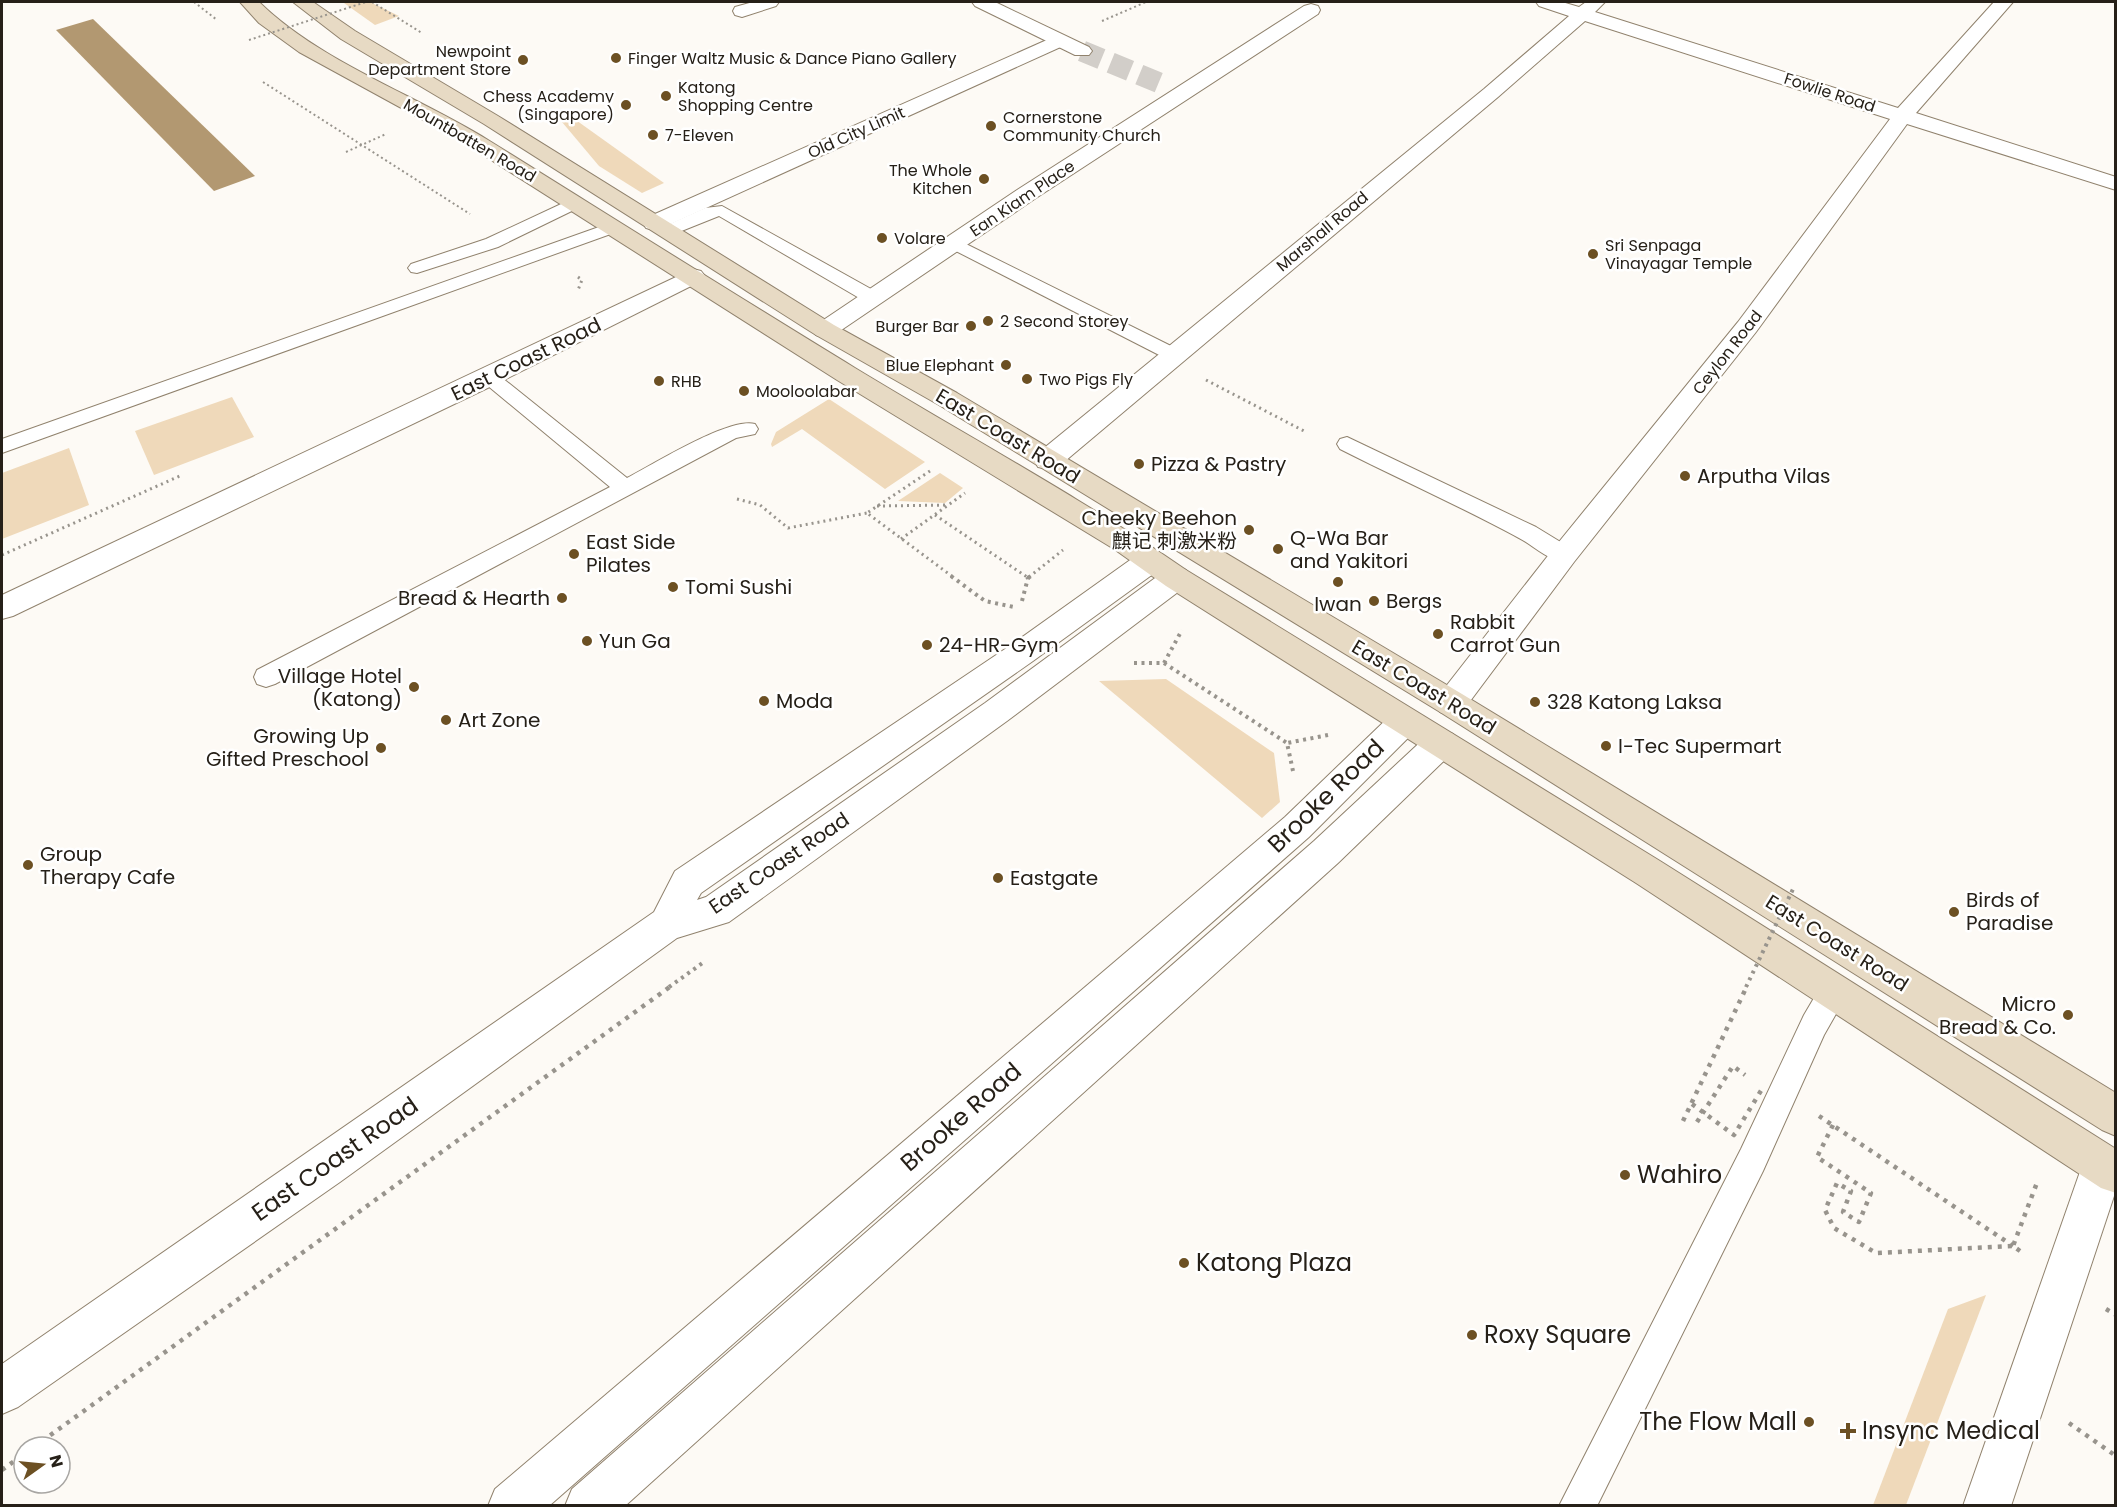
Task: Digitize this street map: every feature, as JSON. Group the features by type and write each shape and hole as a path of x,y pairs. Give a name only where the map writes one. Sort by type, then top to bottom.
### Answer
{"main road":[{"name":"Mountbatten Road","path":"249,2 266,19 306,48 465,135 693,276"},
{"name":"Mountbatten Road","path":"302,2 348,35 491,120 727,268"},
{"name":"East Coast Road","path":"727,268 825,330 948,399 1450,703 2115,1116"},
{"name":"East Coast Road","path":"693,276 846,374 1124,542 1176,578 1834,991 2109,1169"}],"street":[{"path":"742,11 770,2"},
{"path":"981,2 1082,51"},
{"name":"Fowlie Road","path":"1545,2 1589,7 1902,115 2115,184"},
{"name":"Ceylon Road","path":"1450,703 1564,555 1747,327 1902,115 2004,2"},
{"name":"Marshall Road","path":"1048,460 1491,93 1589,7"},
{"name":"Ean Kiam Place","path":"825,330 1183,92 1311,10"},
{"name":"Old City Limit","path":"661,227 1058,41"},
{"path":"1162,84 1183,92"},
{"name":"East Coast Road","path":"2,608 489,377 693,276"},
{"name":"East Coast Road","path":"667,924 688,882 972,688 1150,561"},
{"name":"East Coast Road","path":"2,1391 325,1167 667,924 716,911 996,711 1176,578"},
{"path":"972,688 996,711"},
{"name":"Brooke Road","path":"512,1506 1297,827 1404,722"},
{"name":"Brooke Road","path":"589,1506 1326,852 1441,743"},
{"name":"East Coast Road","path":"1987,1506 2064,1283 2109,1169"}],"lane":[{"path":"417,268 505,237 574,203"},
{"path":"661,227 711,212 722,211 873,298"},
{"path":"2,446 613,227"},
{"path":"954,243 1171,358"},
{"path":"489,377 625,487"},
{"path":"266,677 625,487 730,433 748,429"},
{"path":"1347,444 1528,533 1564,555"},
{"path":"1577,1506 1752,1160 1814,1025 1834,991"}],"path":[{"path":"194,2 222,25"},
{"path":"249,40 366,2"},
{"path":"372,2 397,18"},
{"path":"263,82 505,237"},
{"path":"346,152 389,133"},
{"path":"1171,358 1304,431"},
{"path":"737,499 752,499 758,502 788,528 867,513 933,469"},
{"path":"2,555 185,473"},
{"path":"901,538 967,492"},
{"path":"877,506 948,505"},
{"path":"867,513 985,602 1020,608 1028,578 1070,545"},
{"path":"935,515 1028,578"},
{"path":"1152,596 1189,619 1164,663"},
{"path":"1128,663 1164,663 1287,743"},
{"path":"1683,1121 1794,887"},
{"path":"51,1435 714,955"},
{"path":"1743,980 1814,1025"},
{"path":"1697,1122 1733,1066 1748,1077"},
{"path":"1692,1104 1734,1135 1762,1089 1755,1083"},
{"path":"2013,1246 1876,1253 1834,1228 1825,1210 1837,1183 1851,1191 1843,1212 1859,1222 1871,1193 1817,1157 1833,1125 2013,1246 2064,1283 2115,1315"},
{"path":"2013,1246 2038,1182 2037,1176"}],"shaded area":[{"path":"370,2 399,16 375,25 344,3"},
{"path":"93,19 255,176 214,191 56,30"},
{"path":"573,118 664,183 642,193 599,166 562,122"},
{"path":"232,397 254,437 154,475 135,431"},
{"path":"829,399 925,462 885,489 802,429 772,447 776,432"},
{"path":"69,448 89,505 2,539 2,473"},
{"path":"940,473 963,488 945,503 898,501"},
{"path":"1166,679 1274,753 1280,802 1262,818 1099,681"},
{"path":"1986,1295 1906,1505 1873,1505 1948,1309"}],"tunnel":[{"path":"1082,51 1162,84"}],"place":[{"name":"Finger Waltz Music & Dance Piano Gallery","path":"616,58"},
{"name":"Newpoint Department Store","path":"523,60"},
{"name":"Katong Shopping Centre","path":"666,96"},
{"name":"Chess Academy (Singapore)","path":"626,105"},
{"name":"Cornerstone Community Church","path":"991,126"},
{"name":"7-Eleven","path":"653,135"},
{"name":"The Whole Kitchen","path":"984,179"},
{"name":"Volare","path":"882,238"},
{"name":"Sri Senpaga Vinayagar Temple","path":"1593,254"},
{"name":"2 Second Storey","path":"988,321"},
{"name":"Burger Bar","path":"971,326"},
{"name":"Blue Elephant","path":"1006,365"},
{"name":"Two Pigs Fly","path":"1027,379"},
{"name":"RHB","path":"659,381"},
{"name":"Mooloolabar","path":"744,391"},
{"name":"Pizza & Pastry","path":"1139,464"},
{"name":"Arputha Vilas","path":"1685,476"},
{"name":"Cheeky Beehon 麒记 刺激米粉","path":"1249,530"},
{"name":"Q-Wa Bar and Yakitori","path":"1278,549"},
{"name":"East Side Pilates","path":"574,554"},
{"name":"Iwan","path":"1338,582"},
{"name":"Tomi Sushi","path":"673,587"},
{"name":"Bread & Hearth","path":"562,598"},
{"name":"Bergs","path":"1374,601"},
{"name":"Rabbit Carrot Gun","path":"1438,634"},
{"name":"Yun Ga","path":"587,641"},
{"name":"24-HR-Gym","path":"927,645"},
{"name":"Village Hotel (Katong)","path":"414,687"},
{"name":"Moda","path":"764,701"},
{"name":"328 Katong Laksa","path":"1535,702"},
{"name":"Art Zone","path":"446,720"},
{"name":"I-Tec Supermart","path":"1606,746"},
{"name":"Growing Up Gifted Preschool","path":"381,748"},
{"name":"Group Therapy Cafe","path":"28,865"},
{"name":"Eastgate","path":"998,878"},
{"name":"Birds of Paradise","path":"1954,912"},
{"name":"Micro Bread & Co.","path":"2068,1015"},
{"name":"Wahiro","path":"1625,1175"},
{"name":"Katong Plaza","path":"1184,1263"},
{"name":"Roxy Square","path":"1472,1335"},
{"name":"The Flow Mall","path":"1809,1422"},
{"name":"Insync Medical","path":"1848,1431"}]}
